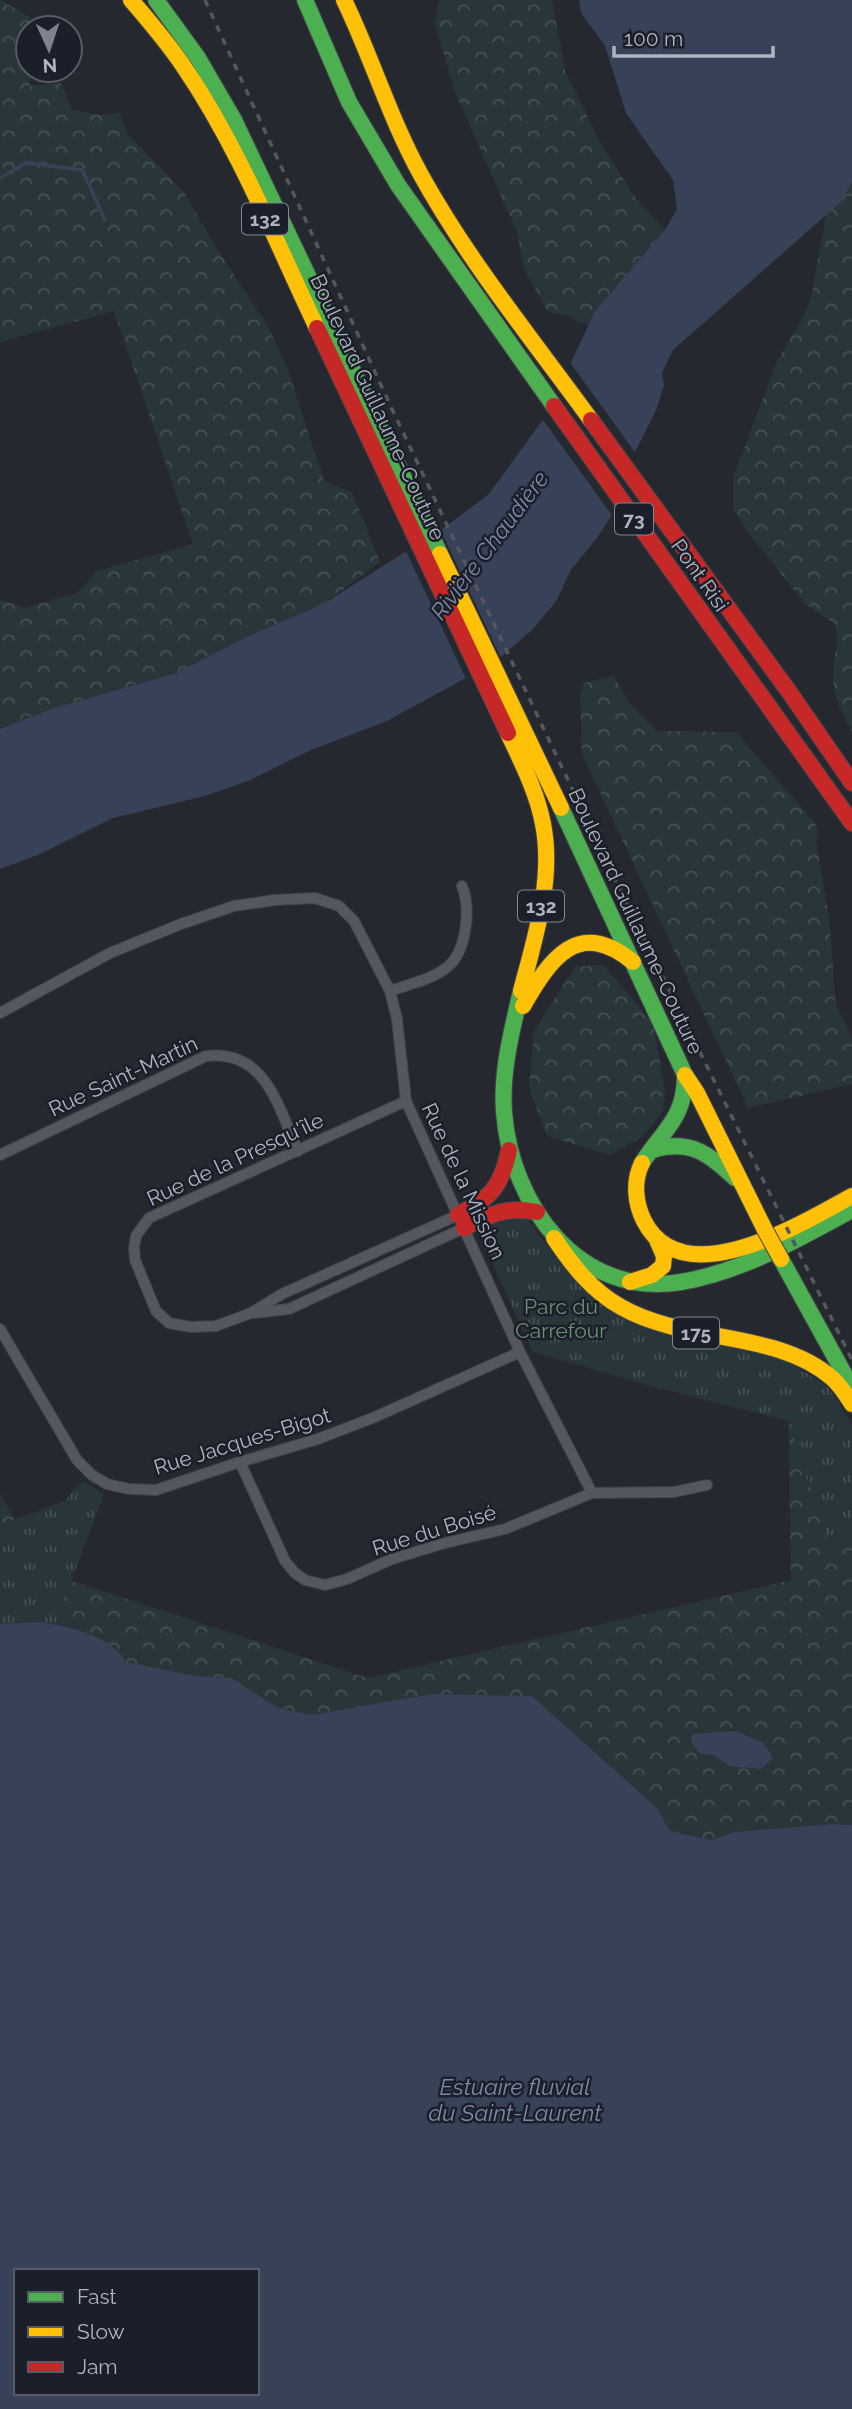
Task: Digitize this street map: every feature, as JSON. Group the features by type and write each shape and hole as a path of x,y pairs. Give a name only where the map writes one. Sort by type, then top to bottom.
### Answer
{"main road":[{"name":"Boulevard Guillaume-Couture","path":"131,0 182,64 220,127 384,449"},
{"name":"Boulevard Guillaume-Couture","path":"156,0 176,24 233,120 542,786 633,962 685,1075 741,1184 852,1388"},
{"name":"Pont Risi","path":"305,0 349,102 398,185 852,823"},
{"name":"73","path":"344,0 357,25"},
{"path":"353,0 357,25"},
{"name":"Pont Risi","path":"357,25 389,110 429,192 506,305 790,693 852,783"},
{"name":"Boulevard Guillaume-Couture","path":"542,786 545,837 542,893 538,924 507,1052 505,1085 509,1150 537,1212 570,1263 608,1298 633,1313 685,1331 792,1353 818,1366 835,1380 852,1404"},
{"path":"515,1021 553,959 569,946 599,942 611,946 633,962"},
{"path":"630,1282 652,1275 663,1266 664,1256 643,1219 636,1194 638,1173 652,1150 670,1131 680,1113 686,1092 685,1075"},
{"path":"652,1150 667,1144 687,1144 701,1150 741,1184"},
{"path":"461,1221 501,1184 509,1150"},
{"path":"657,1240 674,1251 689,1255 721,1254 770,1237 852,1196"},
{"path":"461,1221 515,1207 537,1212"},
{"name":"132","path":"554,1238 597,1272 630,1282 658,1285 681,1283 742,1265 852,1210"}],"street":[{"path":"390,991 440,973 449,967 457,954 467,920 462,886"},
{"name":"Rue de la Mission","path":"0,1013 110,953 234,906 315,898 339,906 354,920 390,991 397,1018 406,1101 520,1352 592,1493"},
{"name":"Rue Saint-Martin","path":"0,1155 206,1056 222,1054 248,1062 261,1076 298,1151"},
{"name":"Rue de la Presqu'île","path":"406,1101 149,1218 136,1236 134,1248 135,1260 156,1311 169,1322 191,1327 216,1326 251,1313 282,1294 461,1221"},
{"name":"Rue de la Presqu'île","path":"251,1313 289,1309 461,1221"},
{"name":"Rue Jacques-Bigot","path":"0,1329 77,1460 92,1475 107,1484 129,1489 156,1490 318,1439 375,1417 520,1352"},
{"name":"Rue du Boisé","path":"240,1462 285,1562 305,1580 325,1585 347,1579 391,1559 505,1529 592,1493 674,1492 707,1485"}],"green space":[{"path":"0,0 25,14 14,14 14,84 61,84 72,110 102,115 120,113 128,135 184,192 213,243 269,328 288,370 324,481 352,492 380,562 323,604 246,637 176,673 51,709 0,729 0,599 24,608 77,593 97,571 193,544 114,311 0,342"},
{"path":"439,0 552,0 565,71 599,140 634,196 665,230 595,311 590,324 578,322 568,315 548,312 524,269 517,232 455,92 435,24"},
{"path":"852,182 852,732 839,705 833,682 835,624 805,604 746,530 733,508 733,478 777,361 811,298 826,214 841,201"},
{"path":"613,676 632,706 657,731 736,732 815,823 819,833 816,841 829,917 836,1005 852,1037 852,1084 748,1108 582,754 580,694 584,683"},
{"path":"603,965 653,1023 665,1090 663,1111 643,1136 610,1155 547,1136 529,1088 534,1031 575,967"},
{"name":"Parc du Carrefour","path":"503,1214 526,1216 554,1255 587,1288 785,1359 828,1387 852,1424 852,1541 829,1545 788,1421 658,1388 533,1352 478,1232 483,1224"},
{"path":"788,1420 852,1480 852,1825 833,1824 734,1832 711,1840 670,1831 656,1807 532,1696 432,1694 311,1715 277,1707 232,1678 196,1676 126,1662 39,1622 0,1624 0,1493 15,1520 23,1565 368,1678 791,1580"},
{"path":"82,1481 104,1494 55,1624 0,1624 0,1525 65,1501"}],"water":[{"name":"Rivière Chaudière","path":"579,0 852,0 852,182 842,201 673,350 662,373 664,385 657,408 633,456 617,507 597,538 570,571 557,600 534,628 495,662 387,721 311,750 248,781 205,796 113,818 40,854 0,869 0,729 51,709 176,673 246,637 323,604 449,524 489,494 547,414 595,311 665,230 677,209 673,180 626,113 605,46 581,13"},
{"name":"Estuaire fluvial du Saint-Laurent","path":"39,1622 75,1629 110,1645 126,1662 196,1676 232,1678 277,1707 311,1715 432,1694 532,1696 656,1807 670,1831 711,1840 734,1832 833,1824 852,1825 852,2409 0,2409 0,1624"},
{"path":"736,1731 764,1743 773,1758 761,1769 729,1766 713,1755 699,1753 691,1741 692,1734"}],"pier":[{"path":"569,361 637,455 631,482 614,518 541,417"},
{"path":"439,527 502,660 467,681 405,549"}],"waterway":[{"path":"0,178 26,163 82,170 105,220"}],"railway":[{"path":"205,0 391,407 624,898 852,1360"}],"traffic: fast":[{"path":"156,0 198,58 234,120 440,554"},
{"path":"305,0 349,102 398,185 554,406"},
{"path":"561,808 685,1075 684,1090 677,1113 642,1163"},
{"path":"521,991 504,1081 504,1112 509,1146 520,1180 536,1211 557,1238 582,1260 611,1276 644,1283 681,1282 726,1271 748,1262 852,1210"},
{"path":"652,1150 677,1146 698,1150 735,1178"},
{"path":"781,1259 852,1388"}],"traffic: slow":[{"path":"131,0 178,58 204,98 255,195 317,328"},
{"path":"344,0 421,175 502,300 591,420"},
{"path":"440,554 561,808"},
{"path":"508,733 537,800 546,845 545,887 521,991"},
{"path":"523,1006 555,960 581,944 596,943 614,949 633,962"},
{"path":"685,1075 697,1093 765,1230"},
{"path":"642,1163 636,1192 644,1221 662,1243 686,1253 714,1254 744,1247 804,1222 852,1196"},
{"path":"765,1230 781,1259"},
{"path":"554,1238 583,1277 621,1307 646,1319 674,1327 785,1352 810,1363 832,1378 852,1404"},
{"path":"630,1282 652,1275 663,1266 664,1256 657,1240"}],"traffic: jam":[{"path":"317,328 508,733"},
{"path":"554,406 852,823"},
{"path":"591,420 790,693 852,783"},
{"path":"458,1215 479,1203 493,1190 502,1174 509,1150"},
{"path":"464,1228 499,1212 537,1212"}]}
